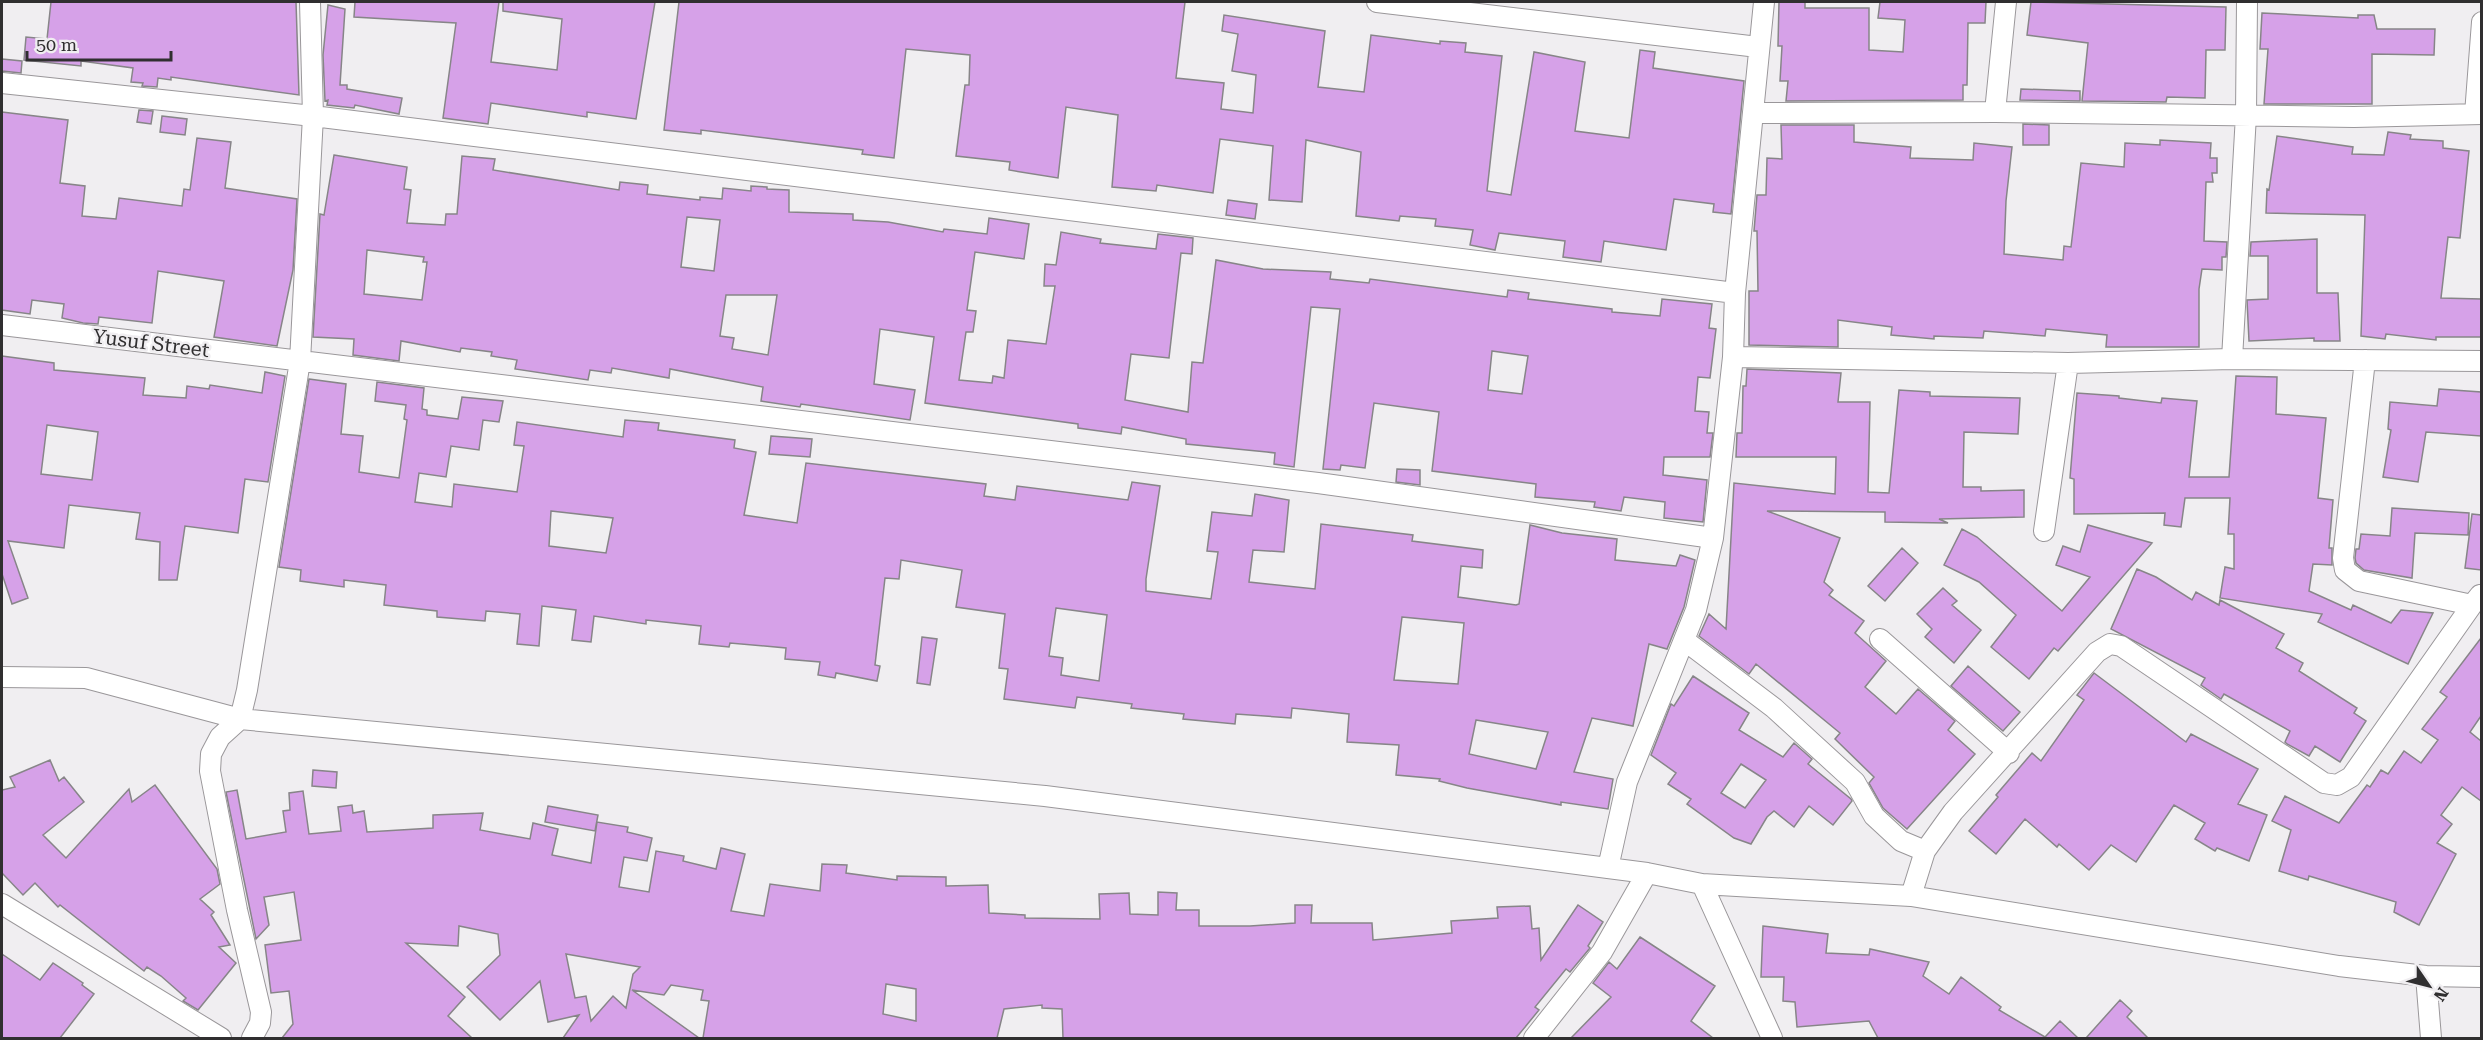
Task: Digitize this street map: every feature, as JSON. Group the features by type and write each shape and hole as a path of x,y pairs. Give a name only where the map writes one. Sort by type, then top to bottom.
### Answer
{"street":[{"path":"252,1038 260,1023 261,1012 237,910 210,771 211,754 220,737 240,719 247,690 300,361 313,116 310,2"},
{"path":"1377,2 1421,4 1758,47"},
{"path":"1608,868 1627,782 1684,640 1704,582 1713,538 1733,357 1735,293 1755,113 1758,47 1764,2"},
{"path":"1995,112 2006,2"},
{"path":"2232,359 2246,115 2247,2"},
{"path":"1755,113 1995,112 2354,117 2478,114 2481,22"},
{"path":"2,83 313,116 1735,293"},
{"name":"Yusuf Street","path":"2,325 1307,482 1713,538"},
{"path":"1733,357 2068,363 2232,359 2481,361"},
{"path":"1911,896 1924,850 1953,812 2009,753 2097,652 2110,644 2121,646 2324,783 2337,785 2351,777 2477,600 2359,580 2345,570 2343,558 2365,360"},
{"path":"2044,531 2068,363"},
{"path":"1880,639 2009,753"},
{"path":"1684,640 1774,708 1855,782 1874,816 1901,841 1924,850"},
{"path":"2,677 86,678 240,719 1045,796 1647,873 1702,884 1911,896 2339,966 2426,976 2481,976"},
{"path":"1534,1038 1602,952 1647,873"},
{"path":"1702,884 1772,1038"},
{"path":"2,903 221,1038"},
{"path":"2426,976 2431,1038"}],"building":[{"path":"51,2 296,2 299,95 171,77 171,80 158,78 157,87 142,86 143,83 131,82 133,68 81,61 81,66 24,60 26,37 47,39"},
{"path":"355,2 499,2 491,62 557,70 562,19 503,11 503,2 655,2 636,119 587,112 587,117 491,103 488,124 443,118 456,23 354,17"},
{"path":"679,2 1185,2 1176,78 1224,83 1221,109 1253,113 1256,75 1232,71 1238,34 1222,31 1224,15 1325,31 1318,87 1364,92 1371,35 1440,44 1440,41 1466,43 1465,52 1502,56 1487,191 1511,195 1534,52 1585,62 1575,131 1629,138 1640,50 1655,52 1653,68 1744,81 1731,214 1713,212 1714,204 1674,199 1666,250 1604,241 1601,262 1563,257 1565,241 1499,233 1495,250 1470,245 1473,230 1435,226 1436,219 1400,216 1399,221 1356,216 1361,152 1306,140 1302,202 1269,200 1273,146 1220,139 1213,193 1157,185 1156,191 1112,187 1118,115 1066,107 1058,178 1009,170 1010,162 956,156 965,85 969,85 970,55 906,49 894,158 862,154 863,150 701,130 701,134 664,130"},
{"path":"1779,2 1805,2 1805,8 1869,8 1869,50 1903,52 1905,20 1878,18 1880,2 1986,2 1985,23 1968,23 1967,85 1963,85 1963,100 1786,101 1788,81 1780,81 1782,46 1778,46"},
{"path":"2031,2 2226,7 2225,50 2206,50 2205,98 2167,97 2166,102 2082,101 2088,43 2027,35"},
{"path":"328,5 345,9 340,85 347,85 347,89 402,98 399,114 355,105 354,108 327,105 323,55"},
{"path":"2262,13 2358,18 2358,15 2374,15 2377,29 2435,29 2434,55 2372,54 2372,104 2264,104 2268,49 2260,49"},
{"path":"2,59 22,61 21,73 2,71"},
{"path":"2021,89 2080,91 2080,101 2020,100"},
{"path":"139,110 153,111 151,124 137,122"},
{"path":"2,112 68,120 60,183 85,186 82,216 116,219 119,198 182,206 184,189 190,190 197,138 231,142 225,188 297,199 293,270 277,346 214,337 224,281 158,271 152,323 99,317 98,324 83,323 62,318 64,304 32,300 30,314 2,310"},
{"path":"162,116 187,119 185,135 160,132"},
{"path":"2023,124 2049,125 2049,145 2023,145"},
{"path":"1781,125 1854,125 1854,142 1911,147 1910,158 1973,160 1974,143 2012,147 2006,201 2004,254 2063,260 2064,246 2071,247 2081,163 2124,167 2125,143 2160,145 2160,140 2211,143 2210,158 2217,158 2217,173 2212,173 2213,182 2206,182 2204,241 2227,242 2226,257 2222,257 2222,270 2202,269 2199,289 2199,347 2106,347 2107,335 2046,329 2045,336 1984,331 1983,338 1934,336 1934,339 1891,335 1892,327 1838,320 1838,347 1749,345 1749,291 1758,291 1757,231 1754,231 1757,195 1766,195 1767,158 1782,159"},
{"path":"2388,132 2411,135 2410,139 2443,141 2443,148 2469,151 2460,238 2448,237 2441,298 2481,299 2481,337 2436,337 2436,340 2386,334 2385,339 2361,336 2365,215 2266,213 2267,189 2269,190 2277,136 2353,147 2352,154 2384,155"},
{"path":"334,155 407,167 404,189 411,190 407,223 445,225 446,214 457,214 462,156 495,159 493,170 619,190 620,182 648,185 647,194 700,200 700,197 722,199 723,188 751,191 751,186 789,190 789,212 853,214 853,220 888,222 943,232 944,229 987,234 989,218 1029,224 1024,259 975,252 967,310 976,311 973,332 966,332 959,380 992,383 993,376 1004,378 1008,340 1046,344 1055,286 1044,286 1045,264 1056,265 1061,232 1101,239 1100,243 1156,249 1158,234 1193,238 1192,254 1181,253 1169,358 1131,354 1125,400 1188,412 1192,362 1203,363 1216,260 1263,269 1331,272 1330,279 1369,283 1370,279 1507,297 1508,290 1529,293 1528,299 1612,309 1612,312 1660,316 1662,299 1712,304 1709,328 1716,329 1710,378 1698,377 1695,411 1709,412 1707,433 1713,433 1710,457 1664,457 1663,475 1707,480 1703,522 1664,518 1665,502 1624,497 1621,511 1594,507 1595,502 1535,497 1536,484 1432,471 1439,412 1374,403 1365,468 1341,465 1340,470 1323,469 1340,309 1311,307 1294,467 1274,464 1275,453 1186,444 1186,439 1122,427 1121,434 1078,428 1078,424 925,403 934,337 880,329 874,384 915,390 910,420 801,404 800,407 761,401 763,387 670,369 669,378 612,368 611,373 590,370 588,380 515,369 517,360 491,356 492,352 461,348 460,352 401,341 399,361 353,355 354,339 313,337 320,214 324,215","holes":["687,217 720,220 714,271 681,267","367,250 424,257 423,262 427,262 422,300 364,294","726,295 777,295 768,355 732,349 734,338 720,336","1492,351 1528,356 1522,394 1488,390"]},
{"path":"1228,200 1257,204 1255,219 1226,215"},
{"path":"2317,239 2317,293 2338,293 2340,341 2314,341 2314,338 2249,341 2247,300 2268,299 2268,256 2250,256 2251,242"},
{"path":"2,356 54,363 54,370 145,378 143,395 186,398 187,386 209,389 210,385 262,393 265,372 285,376 268,482 245,479 238,533 185,526 177,580 159,580 160,542 136,539 140,513 69,505 64,548 8,541 28,598 12,604 2,574","holes":["47,425 98,432 92,480 41,474"]},
{"path":"1747,369 1841,373 1838,402 1870,402 1868,492 1889,493 1899,390 1930,392 1930,396 2020,398 2018,434 1964,432 1963,487 1981,487 1981,491 2024,490 2024,517 1939,519 1948,523 1885,522 1885,512 1767,511 1840,538 1824,582 1833,590 1829,595 1864,621 1855,633 1886,661 1865,687 1896,714 1918,689 1955,721 1948,730 1975,754 1907,829 1883,808 1869,783 1874,777 1835,739 1840,733 1756,664 1749,674 1699,636 1709,614 1726,629 1734,483 1835,494 1836,457 1736,457 1737,433 1742,433 1743,386 1746,386"},
{"path":"2236,376 2277,377 2276,414 2326,418 2318,498 2333,500 2329,548 2332,548 2332,565 2313,564 2309,591 2351,610 2353,605 2391,623 2401,610 2433,613 2408,664 2318,622 2322,614 2220,598 2225,567 2234,569 2234,534 2228,534 2230,498 2185,498 2181,527 2164,525 2165,513 2074,514 2074,479 2070,478 2077,393 2119,396 2119,398 2161,403 2162,398 2197,401 2189,477 2229,477"},
{"path":"309,379 346,384 341,434 363,436 359,472 399,478 407,420 404,419 406,405 375,401 377,382 424,388 422,409 427,410 427,415 458,419 462,397 503,401 499,422 483,420 479,450 451,446 446,477 419,473 415,502 452,507 454,484 517,492 524,446 514,445 517,422 623,437 625,420 659,423 658,430 735,440 734,448 756,452 744,515 797,523 806,463 986,484 984,496 1015,500 1017,486 1128,500 1132,482 1160,486 1146,591 1211,599 1218,552 1207,551 1212,512 1252,516 1255,494 1289,500 1284,552 1253,550 1249,582 1315,589 1321,524 1413,535 1412,541 1483,550 1482,568 1461,566 1458,597 1516,605 1519,604 1530,525 1562,533 1617,539 1615,560 1676,566 1680,555 1695,560 1684,607 1667,649 1649,644 1633,726 1592,718 1574,772 1613,779 1608,809 1561,802 1561,805 1467,788 1439,781 1440,779 1396,775 1399,745 1347,742 1349,714 1292,708 1291,718 1236,714 1235,724 1183,719 1184,714 1131,708 1132,704 1077,697 1075,708 1004,699 1008,669 999,668 1005,614 956,607 962,570 901,560 899,579 885,578 875,665 880,666 877,681 836,673 835,678 818,675 820,662 785,659 786,648 730,643 729,647 699,644 701,626 646,620 646,624 594,616 591,642 572,640 576,610 542,606 539,646 517,644 520,614 486,611 485,621 437,617 437,611 384,605 386,585 344,580 344,587 300,581 301,570 279,567","holes":["551,511 613,518 606,553 549,546","1056,608 1107,615 1099,681 1061,675 1063,658 1049,656","1402,617 1464,623 1458,684 1394,680","1476,720 1548,732 1536,769 1469,754"]},
{"path":"2439,389 2481,392 2481,436 2426,432 2418,482 2383,477 2391,430 2388,429 2390,402 2437,406"},
{"path":"771,436 812,439 810,457 769,454"},
{"path":"1397,469 1420,470 1420,485 1396,482"},
{"path":"2392,508 2469,513 2468,535 2415,533 2412,578 2364,570 2356,563 2355,558 2361,534 2390,536"},
{"path":"2472,514 2481,515 2481,570 2465,568"},
{"path":"2088,525 2152,543 2058,651 2054,648 2029,679 1991,647 2016,615 1979,582 1944,565 1962,529 1977,537 2062,611 2090,577 2056,565 2063,546 2080,552"},
{"path":"1902,548 1918,563 1885,601 1868,586"},
{"path":"2137,569 2156,577 2192,600 2196,592 2219,605 2220,600 2284,634 2276,648 2303,663 2299,671 2357,708 2354,713 2366,721 2340,762 2315,746 2309,756 2287,744 2285,742 2290,731 2224,694 2221,699 2201,685 2205,678 2111,629"},
{"path":"1943,588 1957,601 1952,605 1981,630 1954,663 1925,637 1932,629 1917,614"},
{"path":"922,637 937,639 930,685 917,683"},
{"path":"2481,638 2481,716 2470,732 2481,741 2481,801 2462,787 2441,815 2452,824 2437,843 2456,854 2419,925 2394,912 2396,902 2309,876 2308,880 2279,871 2291,830 2272,821 2285,796 2339,823 2367,785 2370,787 2381,770 2388,774 2404,751 2421,763 2438,740 2422,729 2447,697 2440,692"},
{"path":"1968,666 2020,712 2003,731 1951,686"},
{"path":"2094,673 2186,742 2191,734 2258,769 2238,804 2267,815 2249,861 2217,848 2215,851 2195,839 2205,823 2174,805 2136,862 2111,845 2089,870 2059,844 2057,847 2025,819 1996,854 1969,831 2032,753 2041,761 2084,700 2077,695"},
{"path":"1693,676 1749,713 1739,730 1783,757 1794,743 1812,759 1808,764 1852,801 1833,825 1809,806 1794,827 1774,811 1767,817 1751,844 1734,838 1687,804 1691,799 1668,784 1676,773 1651,755 1671,704 1674,706","holes":["1741,764 1766,780 1745,808 1721,793"]},
{"path":"50,760 59,781 64,777 84,802 43,835 66,858 129,789 132,802 155,785 217,869 220,884 200,899 214,912 211,915 230,945 219,947 236,963 198,1010 183,1001 186,998 161,976 147,967 144,971 60,905 58,907 35,883 23,895 2,873 2,790 15,787 10,777"},
{"path":"313,770 337,772 336,788 312,786"},
{"path":"237,790 246,839 286,832 283,811 290,810 289,793 303,791 309,834 341,831 338,807 352,805 353,813 364,811 367,832 433,828 433,815 483,813 480,830 530,839 533,823 558,829 552,855 591,863 597,822 628,827 627,832 652,838 647,861 624,857 619,887 649,892 656,851 684,856 683,861 716,869 721,848 745,854 731,911 764,916 770,884 820,891 822,864 847,865 846,873 897,880 897,876 946,877 946,886 988,885 989,913 1025,915 1025,918 1100,919 1099,894 1129,893 1130,914 1158,915 1158,892 1177,893 1176,910 1199,910 1199,926 1295,923 1295,905 1312,905 1311,923 1372,923 1373,940 1452,933 1451,921 1498,918 1497,907 1530,906 1532,929 1539,928 1541,960 1578,905 1603,922 1588,946 1590,948 1570,972 1566,969 1535,1007 1539,1010 1516,1038 1063,1038 1062,1009 1042,1008 1042,1005 1004,1009 997,1038 703,1038 709,1001 701,1000 703,990 671,985 664,995 632,990 699,1038 563,1038 579,1015 548,1022 540,981 500,1020 467,987 500,955 498,934 459,926 458,946 406,943 465,997 448,1016 472,1038 282,1038 293,1024 289,991 271,993 265,945 301,940 294,892 264,897 269,925 256,939 226,792","holes":["566,954 640,967 633,974 626,1008 613,996 591,1021 586,996 575,998","886,984 916,989 916,1021 883,1014"]},
{"path":"548,806 598,815 595,831 545,822"},
{"path":"1763,926 1828,934 1826,953 1869,955 1870,949 1929,962 1923,976 1949,994 1961,977 2001,1007 1999,1010 2045,1037 2060,1021 2078,1038 1878,1038 1869,1021 1797,1027 1795,1002 1783,1001 1784,977 1761,977"},
{"path":"1640,937 1715,986 1691,1021 1713,1038 1571,1038 1611,997 1593,983 1609,962 1617,969"},
{"path":"2,954 40,980 53,963 83,983 82,985 94,994 60,1038 2,1038"},
{"path":"2120,1000 2132,1011 2127,1017 2148,1038 2086,1038"}]}
